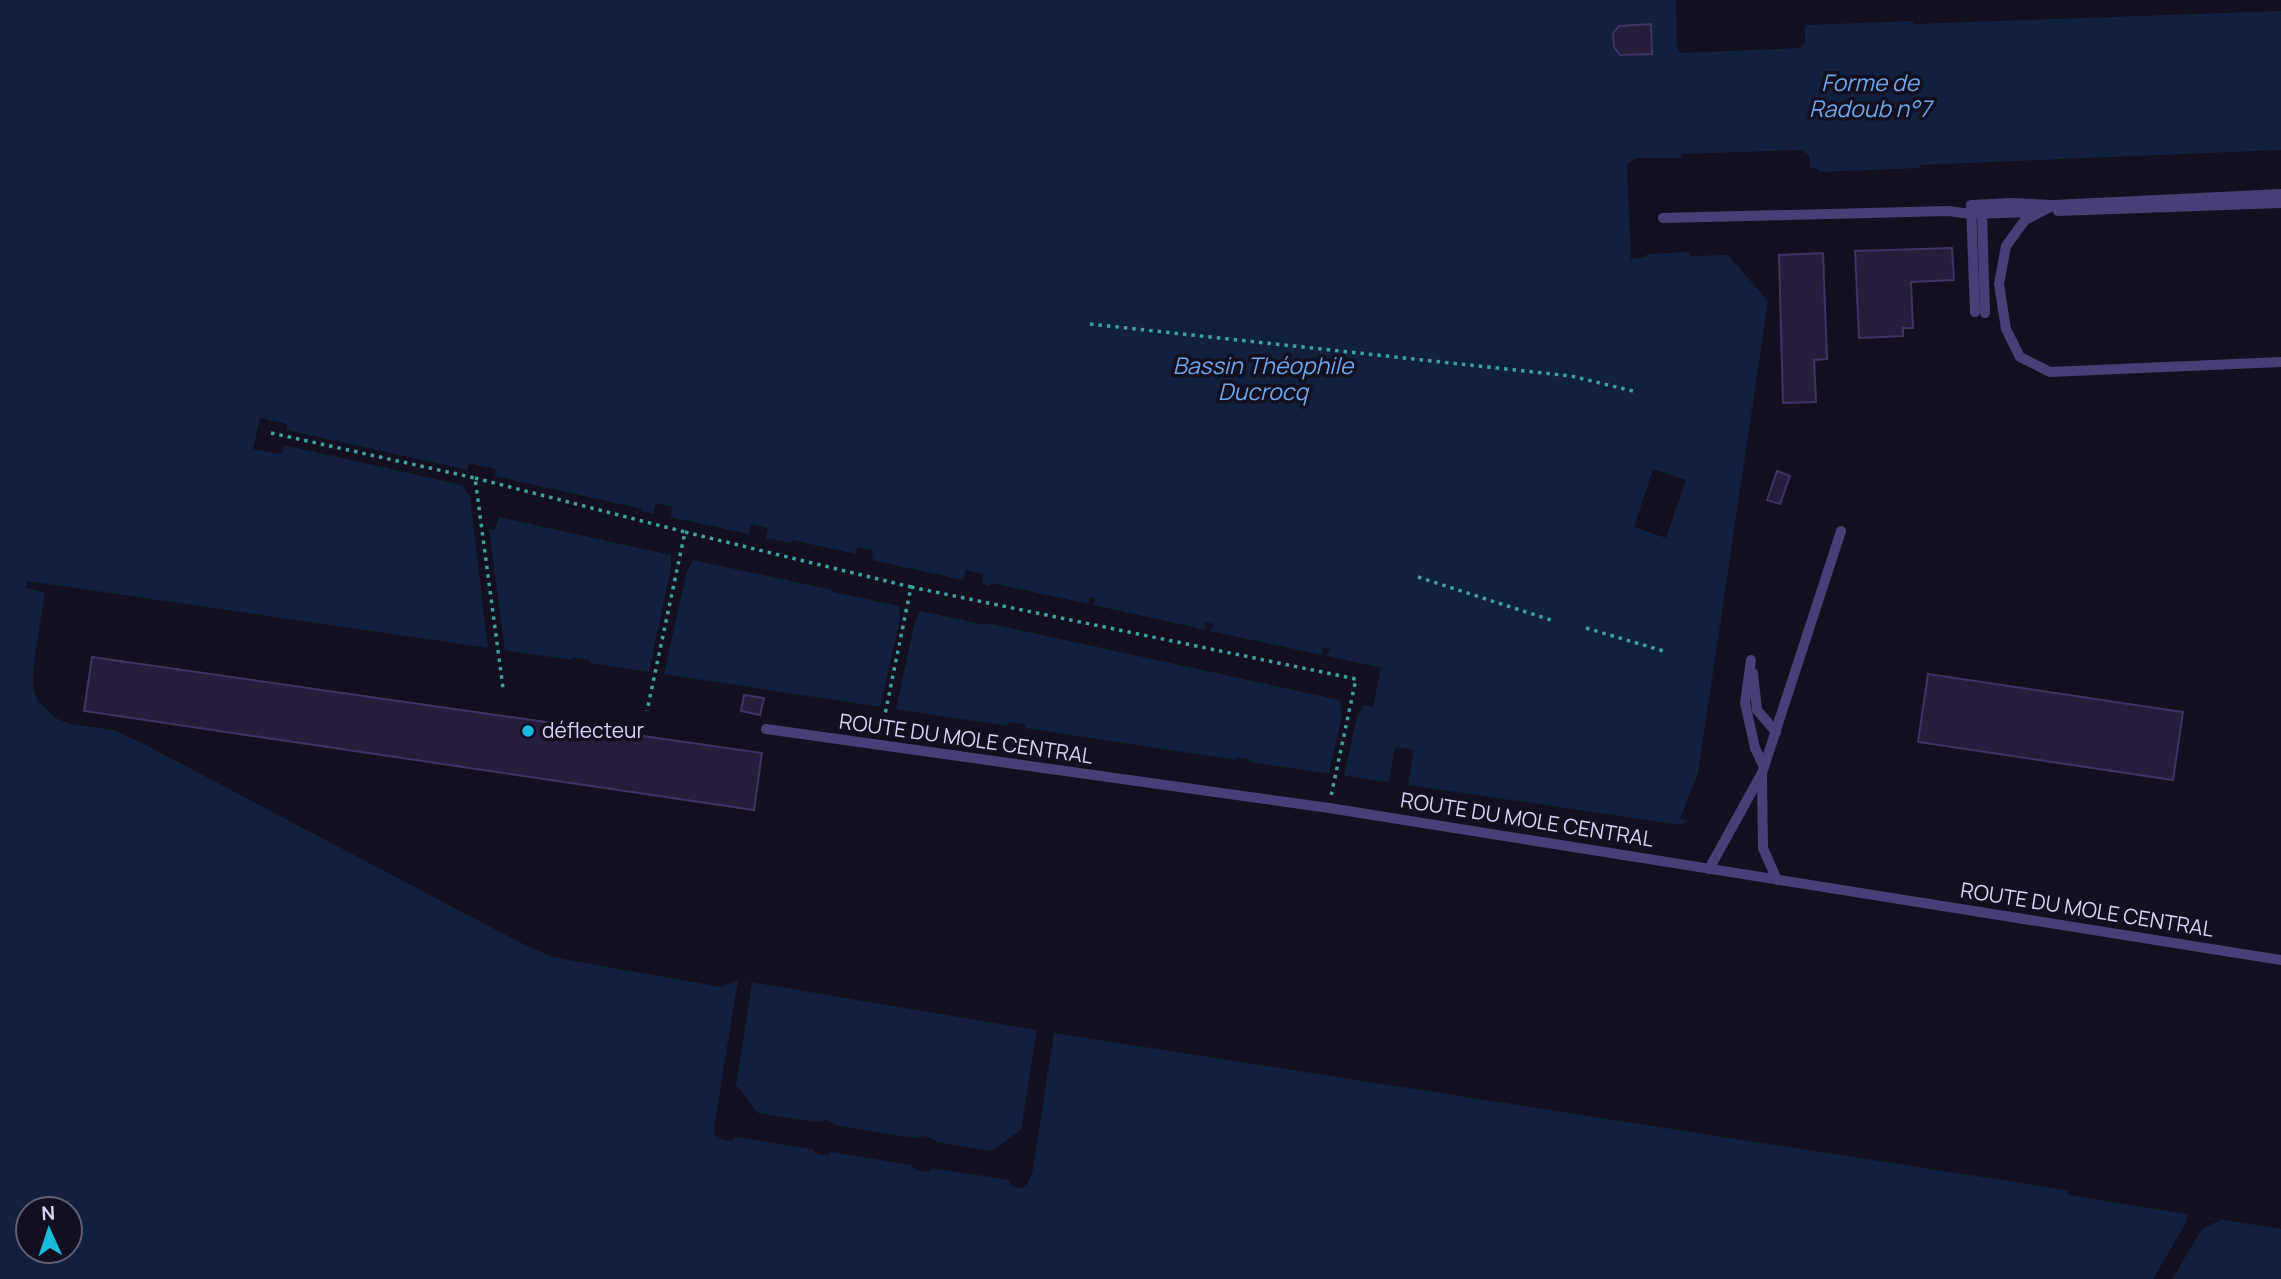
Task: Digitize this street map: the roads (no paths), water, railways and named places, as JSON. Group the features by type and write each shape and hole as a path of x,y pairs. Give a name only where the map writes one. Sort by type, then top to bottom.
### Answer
{"lane":[{"path":"1975,211 2010,203 2054,205 2281,194"},
{"path":"1663,218 1948,211 2042,212 2281,203"},
{"path":"2054,205 2025,220 2006,246 1999,284 2006,329 2020,357 2050,372 2281,362"},
{"path":"1975,211 1980,313"},
{"path":"1709,869 1763,770 1842,531"},
{"path":"1776,732 1757,710 1751,660 1745,703 1763,770 1763,848 1777,880"},
{"name":"ROUTE DU MOLE CENTRAL","path":"766,729 1329,808 2281,960"}],"water":[{"name":"Bassin Théophile Ducrocq","path":"0,0 1676,0 1677,48 1681,53 1800,48 1805,43 1805,25 1912,21 1914,24 2281,11 2281,150 1920,165 1920,168 1819,172 1810,167 1809,155 1802,150 1681,154 1681,158 1636,158 1627,164 1631,259 1646,257 1647,254 1689,252 1690,256 1728,255 1768,301 1698,773 1680,819 1689,820 1681,825 1250,762 1249,759 1237,757 1236,760 1025,728 1025,724 1009,722 1008,726 590,663 590,660 573,657 572,660 27,581 26,588 45,592 34,662 33,690 38,701 55,718 70,724 114,730 142,743 552,957 721,987 738,980 1054,1033 2066,1190 2069,1195 2281,1229 2281,1279 0,1279"}],"place":[{"name":"déflecteur","path":"528,731"}],"water label":[{"name":"Forme de Radoub n°7","path":"1870,96"}]}
